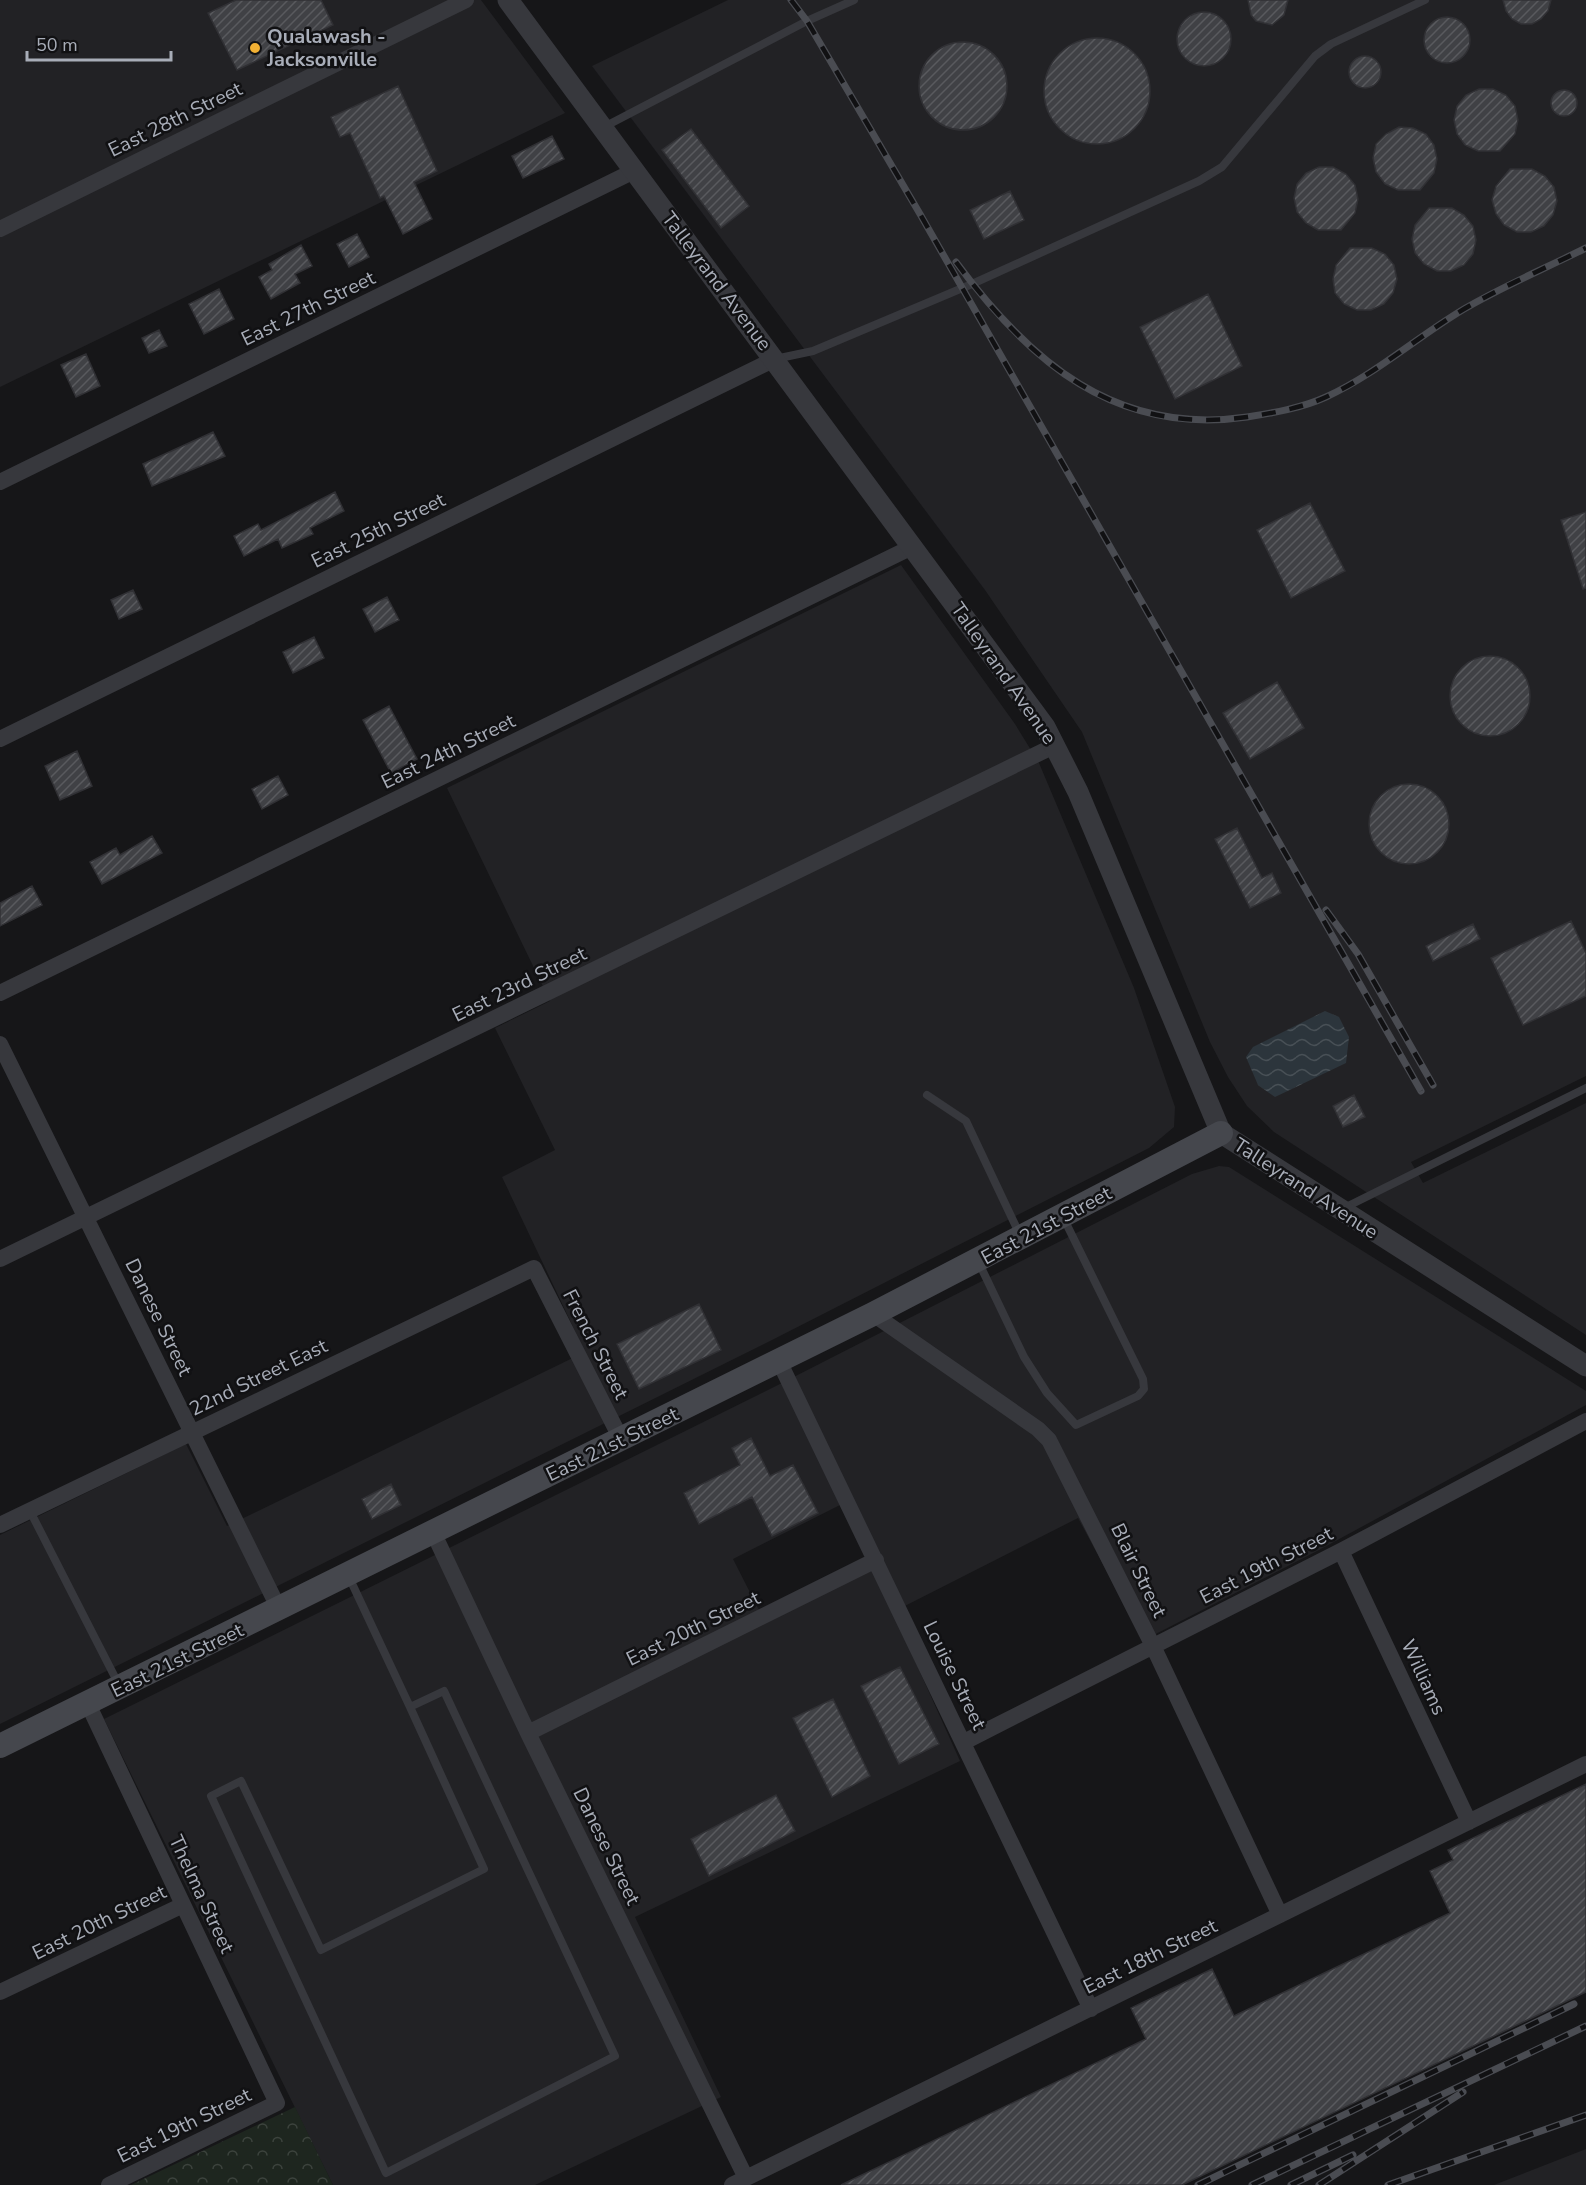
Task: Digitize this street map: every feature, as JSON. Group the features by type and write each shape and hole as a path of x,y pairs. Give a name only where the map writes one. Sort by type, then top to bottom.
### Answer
{"main road":[{"name":"East 21st Street","path":"1,1743 88,1704 873,1314 1221,1133"}],"street":[{"name":"East 28th Street","path":"0,229 466,0"},
{"name":"Talleyrand Avenue","path":"508,0 914,546 1056,745 1221,1133 1586,1366"},
{"name":"East 27th Street","path":"0,483 634,171"},
{"name":"East 25th Street","path":"0,738 775,359"},
{"name":"East 24th Street","path":"0,993 914,546"},
{"name":"East 23rd Street","path":"0,1259 1056,745"},
{"name":"Danese Street","path":"0,1044 279,1609"},
{"name":"22nd Street East","path":"0,1526 534,1268"},
{"name":"French Street","path":"534,1268 621,1439"},
{"name":"Blair Street","path":"873,1314 1038,1429 1049,1440 1153,1646 1280,1915"},
{"name":"Louise Street","path":"779,1361 1091,2009"},
{"name":"East 19th Street","path":"964,1742 1341,1551 1586,1420"},
{"name":"Danese Street","path":"433,1532 739,2181"},
{"name":"Williams","path":"1341,1551 1469,1822"},
{"name":"East 20th Street","path":"528,1732 876,1560"},
{"name":"Thelma Street","path":"88,1704 278,2103"},
{"name":"East 18th Street","path":"739,2181 1586,1764"},
{"name":"East 20th Street","path":"0,1992 183,1905"},
{"name":"East 19th Street","path":"109,2185 278,2103"}],"lane":[{"path":"602,128 807,21 854,0"},
{"path":"775,359 813,351 972,284 1199,181 1222,167 1315,56 1331,44 1425,0"},
{"path":"1341,1209 1586,1088"},
{"path":"927,1095 966,1121 1022,1238"},
{"path":"978,1261 1024,1357 1047,1393 1076,1425 1138,1396 1144,1389 1143,1379 1063,1217"},
{"path":"30,1511 120,1688"},
{"path":"348,1575 484,1869 321,1950 241,1781 212,1796 386,2173 615,2056 444,1691 410,1707"}],"shaded area":[{"path":"0,0 481,0 565,113 0,387"},
{"path":"728,0 1586,0 1586,1076 1411,1162 1423,1183 1586,1103 1586,1335 1274,1132 1247,1106 1228,1077 1210,1042 1082,732 985,590 592,66"},
{"path":"901,565 1015,724 1039,763 1134,988 1175,1107 1174,1127 1149,1148 772,1340 0,1724 0,1535 186,1444 227,1526 585,1352 502,1177 555,1150 495,1028 550,1001 447,788"},
{"path":"1219,1166 1229,1167 1586,1391 1586,1405 1319,1550 1144,1640 1078,1518 893,1612 960,1761 635,1917 721,2097 535,2185 333,2185 104,1719 778,1385 1192,1174","holes":["840,1505 873,1570 765,1622 733,1559"]},
{"path":"1586,2149 1586,2185 1494,2185"}],"green space":[{"path":"295,2107 333,2185 131,2185"}],"water":[{"path":"1325,1011 1339,1017 1349,1037 1346,1063 1275,1097 1258,1085 1246,1057 1253,1047"}],"building":[{"name":"Qualawash - Jacksonville","path":"236,0 321,0 333,25 237,70 208,13"},
{"path":"1248,0 1288,0 1284,15 1272,25 1256,21 1251,15"},
{"path":"1503,0 1551,0 1548,11 1541,19 1532,24 1521,24 1512,19 1506,11"},
{"path":"1199,12 1209,12 1219,16 1227,24 1231,39 1227,54 1219,62 1209,66 1199,66 1189,62 1181,54 1177,44 1177,34 1181,24 1189,16"},
{"path":"1447,17 1463,24 1470,40 1463,56 1447,63 1431,56 1424,40 1431,24"},
{"path":"1097,38 1117,42 1135,53 1146,71 1150,91 1146,111 1135,129 1117,140 1097,144 1077,140 1059,129 1048,111 1044,91 1048,71 1059,53 1077,42"},
{"path":"954,42 972,42 988,49 1000,61 1007,77 1007,95 1000,111 988,123 972,130 954,130 938,123 926,111 919,95 919,77 926,61 938,49"},
{"path":"1365,56 1376,61 1381,72 1376,83 1365,88 1354,83 1349,72 1354,61"},
{"path":"398,86 437,171 414,182 432,219 403,234 384,196 380,198 350,133 340,137 331,117"},
{"path":"1479,89 1493,89 1506,95 1515,106 1518,120 1515,134 1500,151 1478,151 1465,145 1457,134 1454,120 1457,106 1466,95"},
{"path":"1564,90 1573,94 1577,103 1573,112 1564,116 1555,112 1551,103 1555,94"},
{"path":"1399,127 1413,128 1426,134 1434,145 1437,159 1434,173 1420,190 1398,190 1385,184 1376,172 1373,158 1376,144 1386,134"},
{"path":"691,129 749,206 721,228 662,150"},
{"path":"552,136 564,159 523,178 512,156"},
{"path":"1319,167 1333,167 1346,174 1355,185 1358,199 1355,213 1341,230 1318,230 1306,223 1297,212 1294,198 1297,184 1306,173"},
{"path":"1510,169 1532,169 1545,176 1554,187 1557,201 1553,215 1544,226 1531,232 1517,232 1504,225 1496,214 1492,200 1496,186"},
{"path":"1010,191 1024,220 984,239 970,210"},
{"path":"1429,208 1452,208 1464,215 1473,226 1476,240 1473,254 1464,265 1451,271 1437,271 1424,264 1415,253 1412,239 1415,225"},
{"path":"357,234 369,257 349,267 337,244"},
{"path":"301,245 312,266 295,274 300,283 271,299 259,277 272,270 269,264"},
{"path":"1350,248 1372,248 1385,254 1394,265 1397,279 1393,293 1384,304 1371,310 1357,310 1344,304 1335,293 1333,279 1336,265"},
{"path":"219,289 234,319 204,334 189,304"},
{"path":"1208,294 1242,366 1175,399 1140,327"},
{"path":"159,330 167,346 149,353 142,338"},
{"path":"86,354 100,386 76,397 61,365"},
{"path":"213,432 225,456 152,486 143,464"},
{"path":"335,492 344,511 310,528 313,534 282,548 278,539 244,556 234,536 258,524 261,530"},
{"path":"1310,503 1345,571 1291,598 1257,530"},
{"path":"1586,512 1586,588 1583,589 1561,520"},
{"path":"133,590 142,609 119,619 111,600"},
{"path":"387,597 399,620 375,632 363,609"},
{"path":"314,637 324,658 293,673 283,652"},
{"path":"1490,656 1505,659 1518,668 1527,681 1530,696 1527,711 1518,724 1505,733 1490,736 1475,733 1462,724 1453,711 1450,696 1453,681 1462,668 1475,659"},
{"path":"1277,682 1304,728 1250,759 1223,713"},
{"path":"389,706 417,759 391,773 363,720"},
{"path":"77,751 92,786 60,800 45,766"},
{"path":"278,776 288,795 262,809 252,789"},
{"path":"1409,784 1424,787 1437,796 1446,809 1449,824 1446,839 1437,852 1424,861 1409,864 1394,861 1381,852 1372,839 1369,824 1372,809 1381,796 1394,787"},
{"path":"1237,828 1262,878 1272,873 1281,893 1250,908 1215,839"},
{"path":"152,836 162,853 102,884 90,862 116,848 120,855"},
{"path":"32,886 42,905 0,926 0,903"},
{"path":"1571,921 1586,953 1586,996 1523,1025 1491,958"},
{"path":"1473,924 1480,939 1433,961 1426,946"},
{"path":"1354,1095 1365,1117 1343,1127 1333,1106"},
{"path":"699,1304 721,1350 639,1389 617,1344"},
{"path":"751,1438 770,1476 793,1465 818,1513 772,1536 752,1497 699,1524 684,1493 740,1465 732,1448"},
{"path":"391,1484 401,1505 372,1519 362,1499"},
{"path":"900,1667 939,1744 899,1764 861,1686"},
{"path":"833,1699 870,1776 832,1797 793,1718"},
{"path":"1586,1784 1586,1992 1182,2185 841,2185 1146,2039 1131,2008 1212,1969 1234,2016 1450,1913 1430,1871 1453,1860 1448,1850"},
{"path":"776,1795 795,1831 709,1876 691,1839"}],"railway":[{"path":"791,0 807,21 920,214 1421,1091"},
{"path":"956,262 1014,331 1045,360 1079,384 1116,402 1156,415 1200,420 1267,414 1326,397 1362,377 1464,309 1586,248"},
{"path":"1326,910 1358,954 1433,1085"},
{"path":"1198,2185 1574,2004"},
{"path":"1252,2185 1586,2026"},
{"path":"1319,2185 1463,2092"},
{"path":"1388,2185 1586,2115"},
{"path":"1291,2185 1353,2155"}],"place":[{"name":"Qualawash - Jacksonville","path":"255,48"}]}
